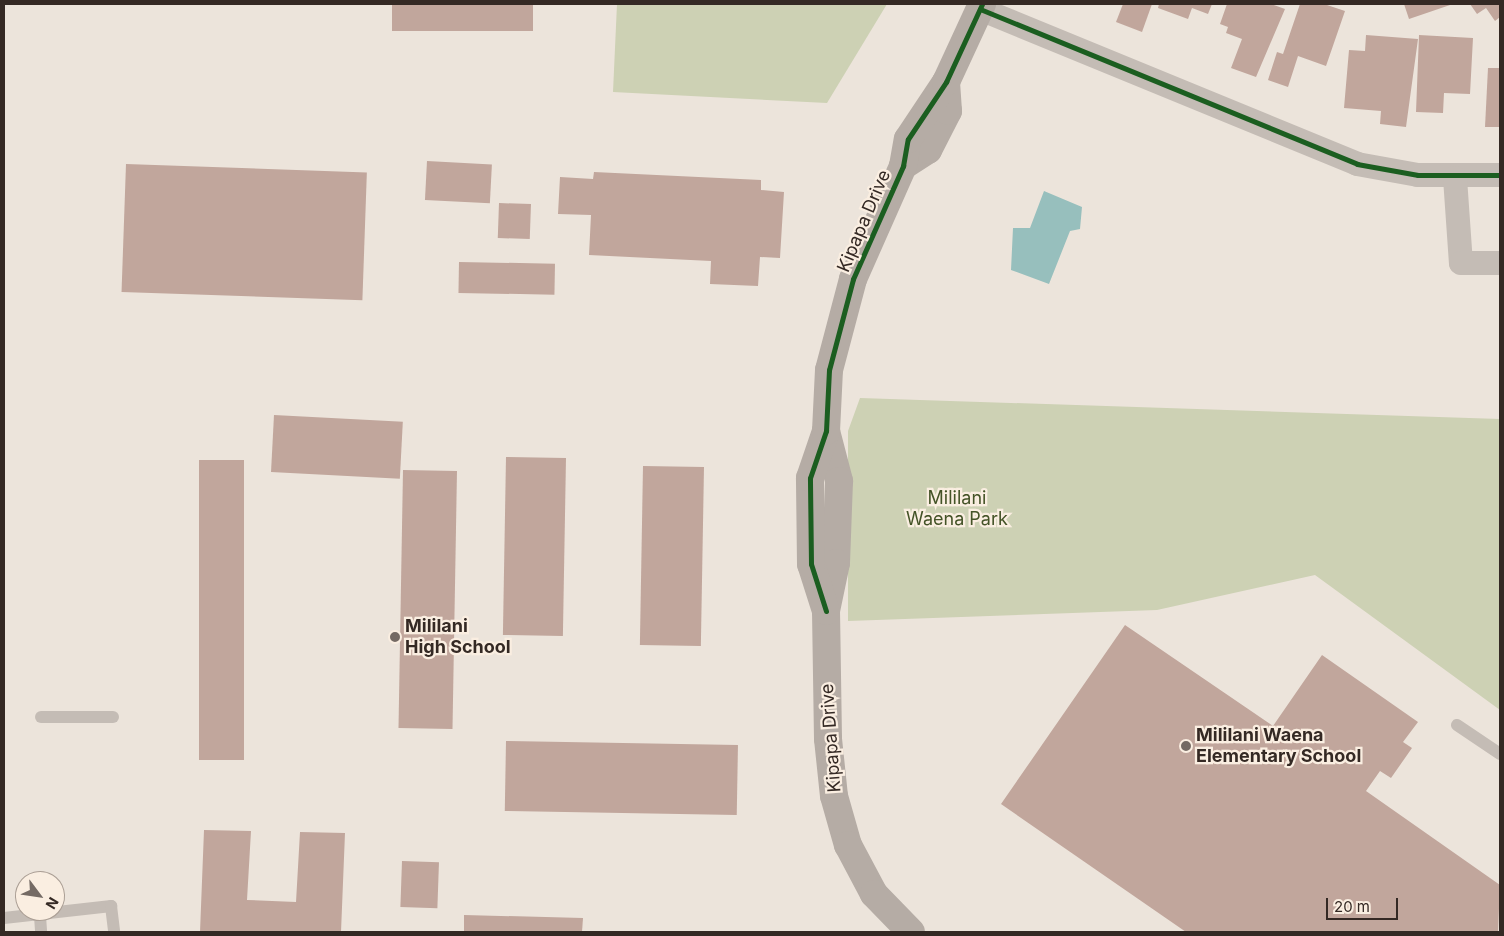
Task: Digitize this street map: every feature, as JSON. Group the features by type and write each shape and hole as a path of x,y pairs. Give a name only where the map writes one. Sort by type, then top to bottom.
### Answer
{"street":[{"name":"Kipapa Drive","path":"911,932 874,894 848,845 834,796 828,739 826,611 836,563 839,480 826,431 829,370 853,279 903,166 908,139 946,82 981,6"},
{"path":"981,6 1357,164 1455,178 1500,175"},
{"path":"1455,178 1460,263 1500,263"}],"lane":[{"path":"41,717 112,716"},
{"path":"1457,725 1500,754"},
{"path":"65,912 111,906 114,932"}],"green space":[{"path":"617,4 887,4 827,103 613,92"},
{"name":"Mililani Waena Park","path":"860,398 1500,419 1500,710 1315,575 1157,610 848,621 848,431"}],"water":[{"path":"1044,191 1082,207 1080,229 1070,231 1049,284 1011,270 1013,228 1030,228"}],"building":[{"path":"392,4 533,4 533,31 392,31"},
{"path":"1123,4 1152,4 1142,32 1116,22"},
{"path":"1159,4 1212,4 1208,14 1192,8 1188,19 1158,8"},
{"path":"1227,4 1271,4 1285,9 1256,77 1231,68 1242,39 1226,33 1228,27 1220,24"},
{"path":"1300,4 1324,4 1345,11 1326,66 1298,56 1288,87 1268,80 1277,52 1283,54"},
{"path":"1404,4 1453,4 1409,19"},
{"path":"1470,4 1500,4 1500,17 1495,21 1486,8 1477,14"},
{"path":"1366,35 1418,39 1406,127 1380,124 1381,111 1344,108 1349,50 1365,51"},
{"path":"1419,35 1473,38 1470,94 1444,93 1443,113 1416,112"},
{"path":"1488,68 1500,68 1500,127 1485,127"},
{"path":"427,161 492,164 490,203 425,200"},
{"path":"126,164 367,172 362,300 122,292"},
{"path":"594,172 761,180 761,190 784,192 780,258 760,257 758,286 710,284 711,261 589,255 591,215 558,214 560,177 593,179"},
{"path":"499,203 531,204 530,239 498,238"},
{"path":"459,262 555,264 554,295 458,293"},
{"path":"274,415 403,422 400,479 271,472"},
{"path":"506,457 566,458 563,636 503,635"},
{"path":"199,460 244,460 244,760 199,760"},
{"path":"643,466 704,467 701,646 640,645"},
{"path":"403,470 457,471 452,729 398,728"},
{"path":"1125,625 1273,726 1322,655 1418,722 1403,742 1412,748 1391,778 1380,771 1366,791 1500,885 1498,932 1186,932 1001,804"},
{"path":"506,741 738,745 737,815 505,811"},
{"path":"204,830 251,831 247,900 296,902 300,832 345,833 341,932 200,932"},
{"path":"402,861 439,862 437,908 400,907"},
{"path":"464,915 583,918 582,932 464,932"}],"cycle path":[{"path":"826,611 811,564 810,478 826,431 829,370 853,279 903,166 908,139 946,82 982,4"},
{"path":"980,9 1357,164 1418,175 1500,175"}],"place":[{"name":"Mililani High School","path":"395,637"},
{"name":"Mililani Waena Elementary School","path":"1186,746"}]}
